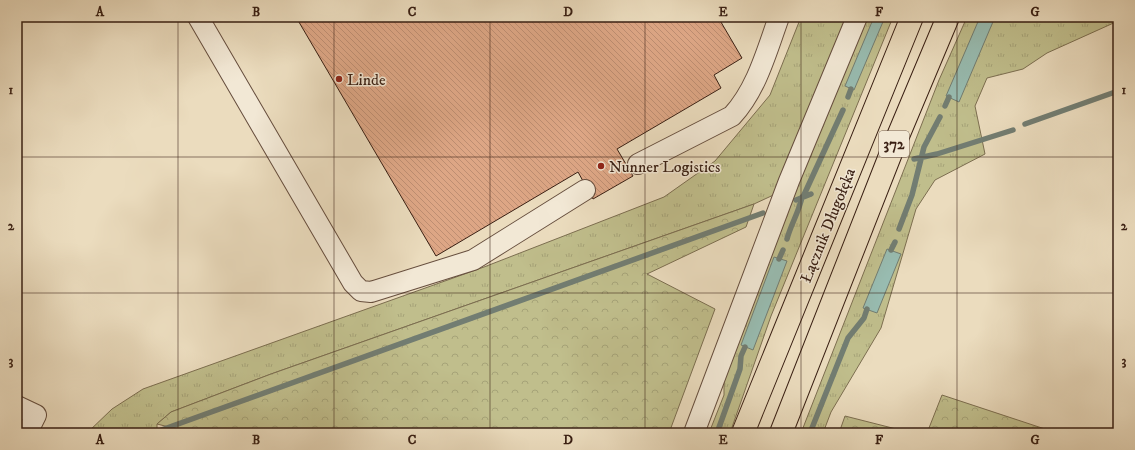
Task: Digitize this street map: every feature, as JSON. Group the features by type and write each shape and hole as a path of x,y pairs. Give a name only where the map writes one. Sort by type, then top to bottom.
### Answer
{"main road":[{"name":"Łącznik Długołęka","path":"743,433 912,17"},
{"name":"Łącznik Długołęka","path":"781,433 882,175 948,17"}],"lane":[{"path":"198,17 353,283 361,291 371,292 473,260 585,190"},
{"path":"638,164 732,116 744,103 780,17"},
{"path":"694,433 789,181 857,17"},
{"path":"17,406 36,415 27,433"}],"green space":[{"path":"801,17 853,17 780,192 754,204 271,374 171,412 157,424 157,433 87,433 112,409 143,389 484,267 664,197 715,161 770,95"},
{"path":"863,17 893,17 771,316 730,433 709,433 724,395 724,369"},
{"path":"967,17 1118,17 1118,21 1047,53 1023,69 987,78 975,106 985,154 935,180 916,209 881,328 831,412 823,433 801,433 939,80"},
{"path":"754,204 746,227 647,274 715,309 669,433 193,433 157,424 171,412 271,374"},
{"path":"942,395 1057,433 927,433"},
{"path":"845,416 912,433 839,433"}],"water":[{"path":"874,17 885,17 854,90 845,86"},
{"path":"980,17 995,17 959,102 946,96"},
{"path":"887,249 901,254 877,313 863,308"},
{"path":"774,257 787,261 753,350 741,345"}],"building":[{"path":"296,17 718,17 742,58 714,75 721,88 617,149 633,176 593,199 578,172 436,256"}],"waterway":[{"path":"848,97 851,89"},
{"path":"1025,124 1118,91"},
{"path":"945,106 949,97"},
{"path":"803,197 843,110"},
{"path":"899,229 912,195 924,147 940,117"},
{"path":"914,159 937,154 1013,130"},
{"path":"796,200 811,194"},
{"path":"787,239 802,197"},
{"path":"153,433 763,213"},
{"path":"891,250 895,242"},
{"path":"779,259 783,250"},
{"path":"810,433 848,338 864,318 867,309"},
{"path":"717,433 740,369 741,356 745,347"}],"place":[{"name":"Linde","path":"339,79"},
{"name":"Nunner Logistics","path":"601,166"}]}
